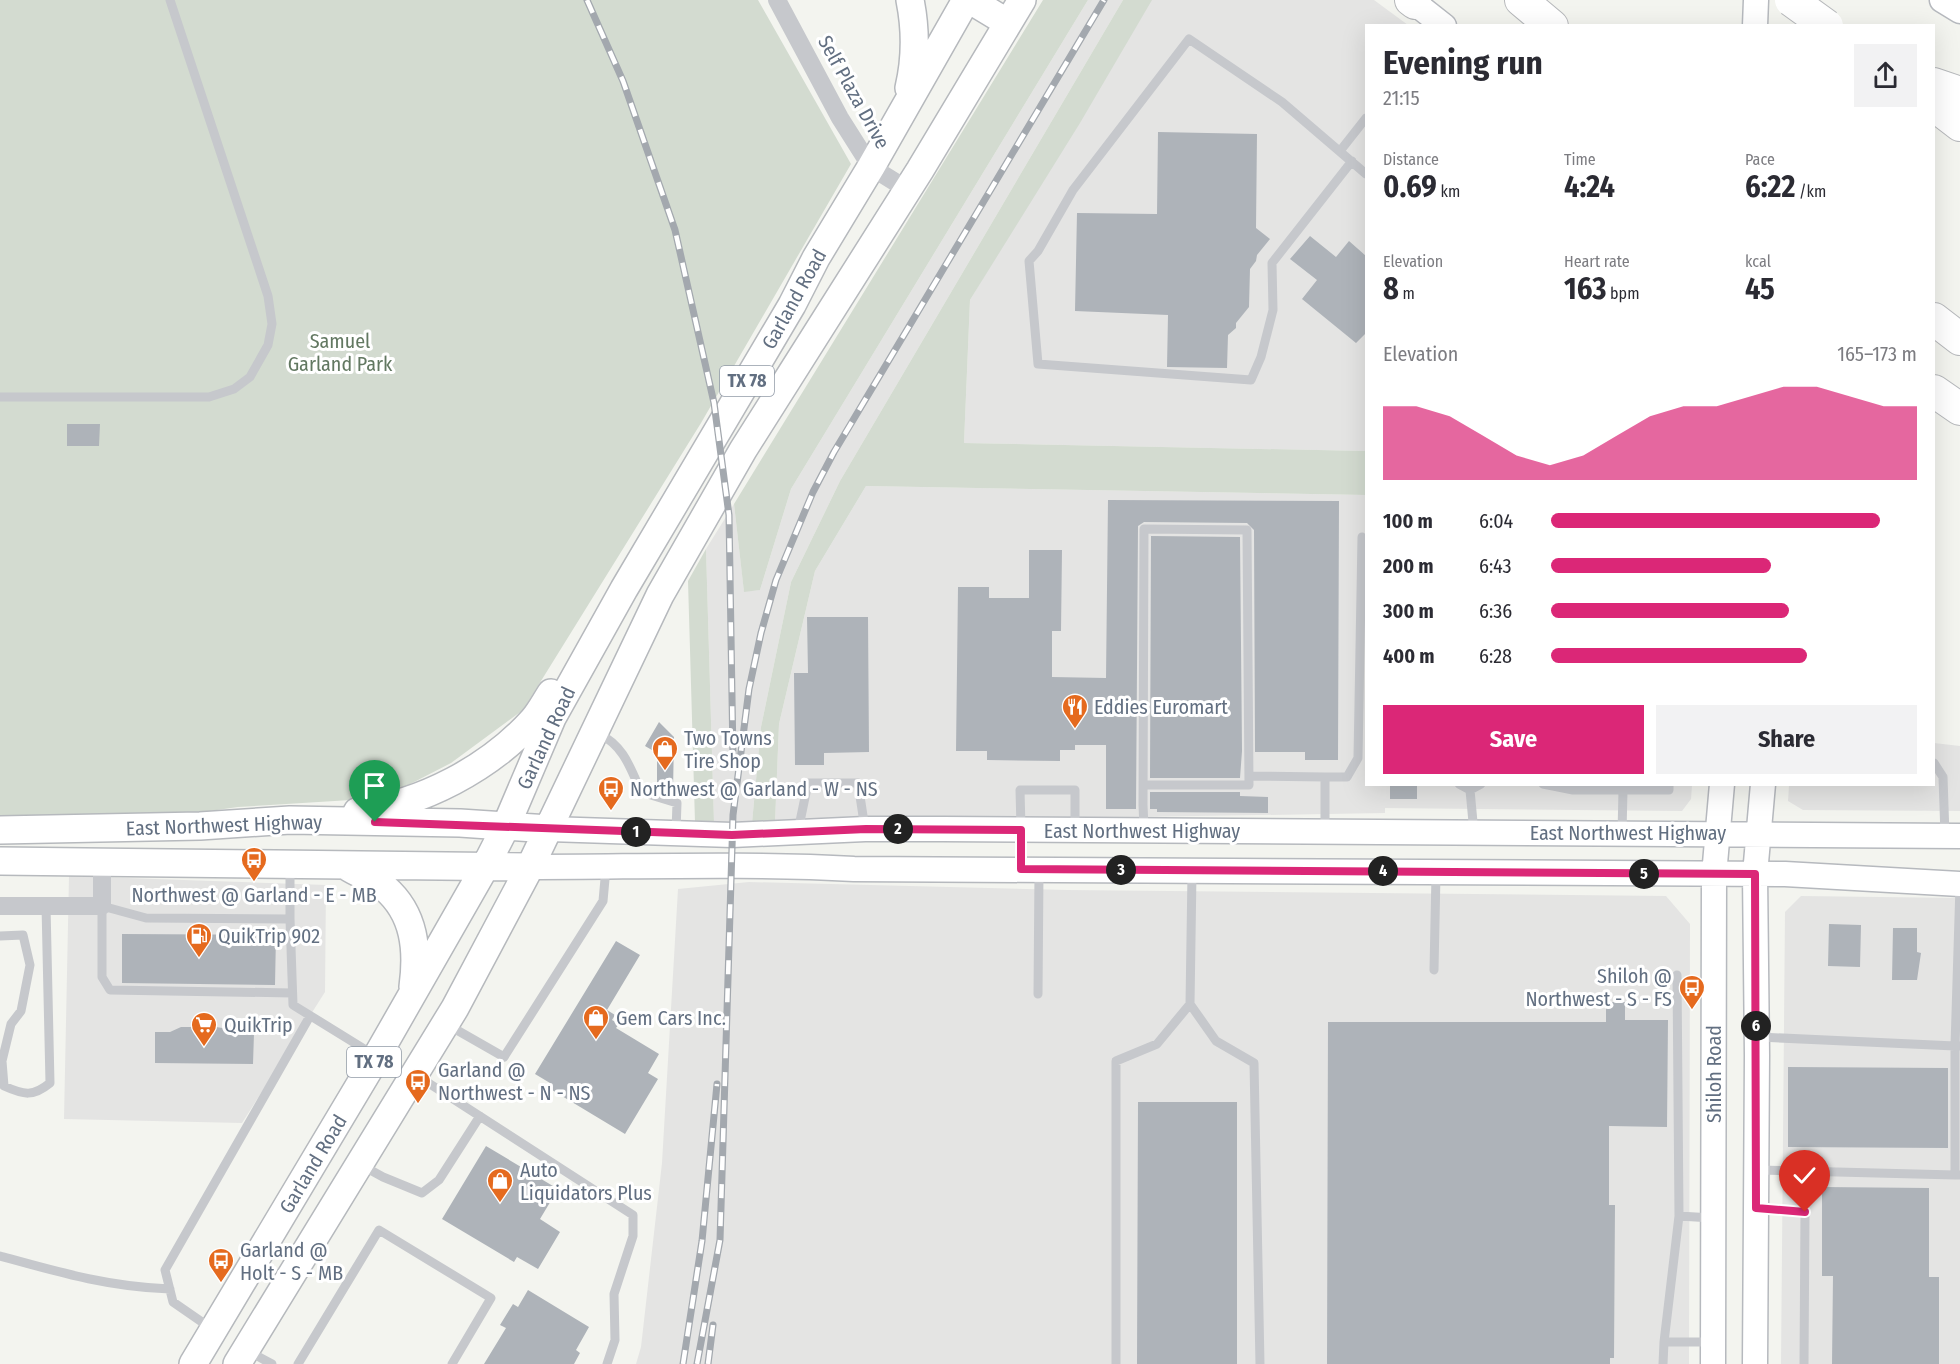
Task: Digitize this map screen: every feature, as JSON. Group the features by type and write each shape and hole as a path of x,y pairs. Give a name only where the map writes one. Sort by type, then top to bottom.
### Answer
{"highway":[{"path":"1521,0 1550,24"},
{"path":"1791,0 1824,24"},
{"path":"1935,84 1960,93"},
{"path":"1935,106 1960,125"},
{"path":"1935,320 1960,339"},
{"path":"1935,392 1960,409"}],"main road":[{"path":"902,113 914,67 915,23 910,0"},
{"path":"968,0 1008,23"},
{"name":"TX 78","path":"902,113 968,0"},
{"name":"TX 78","path":"914,180 1022,0"},
{"path":"1755,24 1756,0"},
{"path":"1800,24 1801,0"},
{"path":"1942,0 1960,11"},
{"path":"1412,1 1441,24"},
{"name":"Garland Road","path":"193,1364 485,867 506,826 552,718 624,589 902,113"},
{"name":"Garland Road","path":"241,1357 446,1024 530,867 660,595 743,450 914,180"},
{"path":"1935,402 1960,422"},
{"path":"290,820 368,810 412,797 451,782 497,753 534,719 624,589"},
{"name":"Shiloh Road","path":"1713,1353 1714,875 1722,786"},
{"path":"1755,1364 1755,874 1763,786"},
{"name":"East Northwest Highway","path":"0,830 188,826 290,820 732,835 866,829 1953,836"},
{"path":"1021,830 1030,869"},
{"path":"1325,831 1326,871"},
{"name":"East Northwest Highway","path":"0,861 606,868 774,864 854,869 1755,874 1960,884"},
{"path":"344,865 384,887 402,908 413,932 417,958 412,993"},
{"path":"214,1330 241,1357"}],"street":[{"name":"Self Plaza Drive","path":"777,0 840,118 871,167 914,180"},
{"path":"0,906 102,906 102,861"}],"lane":[{"path":"0,397 209,397 234,388 250,377 268,345 272,324 268,297 170,0"},
{"path":"1352,161 1272,262 1273,310 1261,357 1251,380 1038,364 1029,261 1038,251 1073,190 1189,39 1282,102 1352,161 1365,173"},
{"path":"1340,151 1365,119"},
{"path":"1143,785 1249,785 1246,530 1144,529 1143,785 1144,831"},
{"path":"1248,776 1347,777 1358,758 1362,537"},
{"path":"596,732 612,740 627,759 641,792 677,803 676,834"},
{"path":"1935,765 1943,777 1953,836"},
{"path":"1325,777 1325,831"},
{"path":"798,832 808,783 858,783 866,829"},
{"path":"1463,786 1470,790"},
{"path":"1470,790 1477,786"},
{"path":"1553,786 1573,790 1623,787 1669,790 1670,786"},
{"path":"1622,833 1623,787"},
{"path":"1021,830 1020,790 1074,790 1075,830"},
{"path":"1470,790 1474,832"},
{"path":"290,865 293,1005 376,1056"},
{"path":"446,1024 504,1057 603,901 606,868"},
{"path":"1030,869 1038,994"},
{"path":"1192,870 1190,1004 1216,1041 1254,1063 1260,1364"},
{"path":"1434,970 1436,871"},
{"path":"1756,1170 1958,1175 1960,884"},
{"path":"0,936 23,935 30,965 21,1011 11,1024 2,1060 4,1086 20,1093 39,1092 50,1083 46,906"},
{"path":"290,919 146,918 102,906 102,977 110,990 292,993"},
{"path":"1663,1364 1679,1216 1677,975"},
{"path":"1116,1364 1116,1060 1157,1044 1190,1004"},
{"path":"214,1330 173,1302 165,1270 310,1016"},
{"path":"1756,1036 1958,1046"},
{"path":"414,1074 633,1215 633,1236 615,1294 615,1340 607,1364"},
{"path":"359,1164 422,1193 438,1180 480,1116"},
{"path":"1756,1208 1805,1212 1804,1364"},
{"path":"1679,1216 1713,1218"},
{"path":"298,1364 380,1230 491,1298 452,1364"},
{"path":"0,1256 92,1281 132,1288 170,1289"},
{"path":"1664,1342 1713,1353"},
{"path":"241,1357 272,1364"}],"shaded area":[{"path":"1088,0 1123,0 840,481 791,582 761,727 752,823 714,822 706,549 734,504 744,591 760,590 791,489"},
{"path":"1150,0 1374,0 1407,24 1365,24 1365,451 964,443 970,300"},
{"path":"866,486 1365,495 1365,786 1692,786 1691,799 1682,811 1385,808 1385,813 775,823 779,724 815,571"},
{"path":"1935,743 1960,746 1960,811 1803,810 1788,801 1789,786 1935,786"},
{"path":"69,876 326,885 325,992 242,1123 64,1119"},
{"path":"749,882 1067,890 1666,896 1690,924 1689,1364 636,1364 641,1347 662,1163 678,889"},
{"path":"1801,896 1960,898 1960,1364 1781,1364 1785,912"}],"green space":[{"name":"Samuel Garland Park","path":"0,0 758,0 851,164 701,423 523,710 451,763 383,798 238,807 154,819 0,817"},
{"path":"1043,0 1088,0 791,489 760,590 744,592 734,504"},
{"path":"1123,0 1152,0 1080,123 970,300 964,443 1365,451 1365,495 866,486 815,571 779,724 775,823 752,823 761,727 791,582 840,481"},
{"path":"706,549 714,822 695,822 688,581"}],"building":[{"path":"1158,132 1257,134 1256,228 1270,239 1257,255 1250,269 1249,307 1236,323 1236,328 1228,335 1227,368 1167,367 1168,315 1075,311 1077,213 1157,214"},
{"path":"1310,236 1336,257 1349,241 1365,255 1365,334 1356,343 1302,299 1317,280 1290,259"},
{"path":"67,424 100,424 99,446 67,446"},
{"path":"1108,500 1339,501 1338,760 1305,760 1305,752 1255,752 1254,530 1247,523 1144,522 1138,526 1136,809 1106,809 1106,745 1075,745 1075,750 1060,750 1060,761 987,760 987,751 956,751 958,587 989,587 989,598 1029,598 1029,550 1062,550 1061,631 1052,631 1052,677 1106,678"},
{"path":"1151,536 1240,537 1242,751 1240,778 1150,778"},
{"path":"807,617 868,617 869,752 824,753 824,765 795,765 794,673 808,673"},
{"name":"Two Towns Tire Shop","path":"659,722 674,737 673,792 657,790 657,753 645,746"},
{"path":"1390,786 1417,786 1417,799 1390,799"},
{"path":"1150,792 1240,792 1240,796 1268,797 1268,813 1157,812 1157,809 1150,809"},
{"path":"1829,924 1861,925 1860,967 1828,966"},
{"path":"1893,928 1917,928 1917,952 1921,953 1917,980 1892,980"},
{"name":"QuikTrip 902","path":"122,934 276,935 275,985 122,983"},
{"name":"Gem Cars Inc.","path":"616,941 640,955 607,1010 615,1015 612,1020 619,1024 616,1028 659,1054 648,1073 658,1079 625,1134 547,1087 550,1083 535,1074"},
{"path":"1606,1002 1625,1002 1625,1020 1668,1020 1667,1127 1609,1126 1609,1205 1615,1205 1614,1358 1610,1358 1610,1364 1327,1364 1328,1022 1606,1022"},
{"name":"QuikTrip","path":"181,1027 216,1027 229,1029 229,1032 254,1033 253,1064 155,1063 155,1032 170,1032"},
{"path":"1788,1067 1948,1068 1948,1148 1788,1147"},
{"path":"1138,1102 1237,1102 1237,1364 1137,1364"},
{"name":"Auto Liquidators Plus","path":"486,1146 558,1189 540,1219 560,1232 538,1269 517,1257 514,1262 442,1219"},
{"path":"1822,1187 1929,1188 1929,1277 1939,1277 1939,1364 1832,1364 1833,1276 1822,1276"},
{"path":"528,1290 589,1327 576,1350 580,1353 574,1364 484,1364 506,1328 500,1325 513,1304 518,1307"}],"railway":[{"path":"587,0 623,81 675,230 714,403 729,515 733,757"},
{"path":"697,1364 720,1240 733,815 749,689 761,633 776,580 813,492 834,452 1104,0"},
{"path":"683,1364 702,1241 717,1084"},
{"path":"708,1364 713,1325"}],"place":[{"name":"Eddies Euromart","path":"1075,730"},
{"name":"Two Towns Tire Shop","path":"665,772"},
{"name":"Northwest @ Garland - W - NS","path":"611,812"},
{"name":"Northwest @ Garland - E - MB","path":"254,883"},
{"name":"QuikTrip 902","path":"199,959"},
{"name":"Shiloh @ Northwest - S - FS","path":"1692,1011"},
{"name":"Gem Cars Inc.","path":"596,1041"},
{"name":"QuikTrip","path":"204,1048"},
{"name":"Garland @ Northwest - N - NS","path":"418,1105"},
{"name":"Auto Liquidators Plus","path":"500,1204"},
{"name":"Garland @ Holt - S - MB","path":"221,1284"}],"route":[{"path":"375,822 460,823 732,835 866,829 1021,830 1021,869 1755,874 1756,1208 1805,1212"}]}
